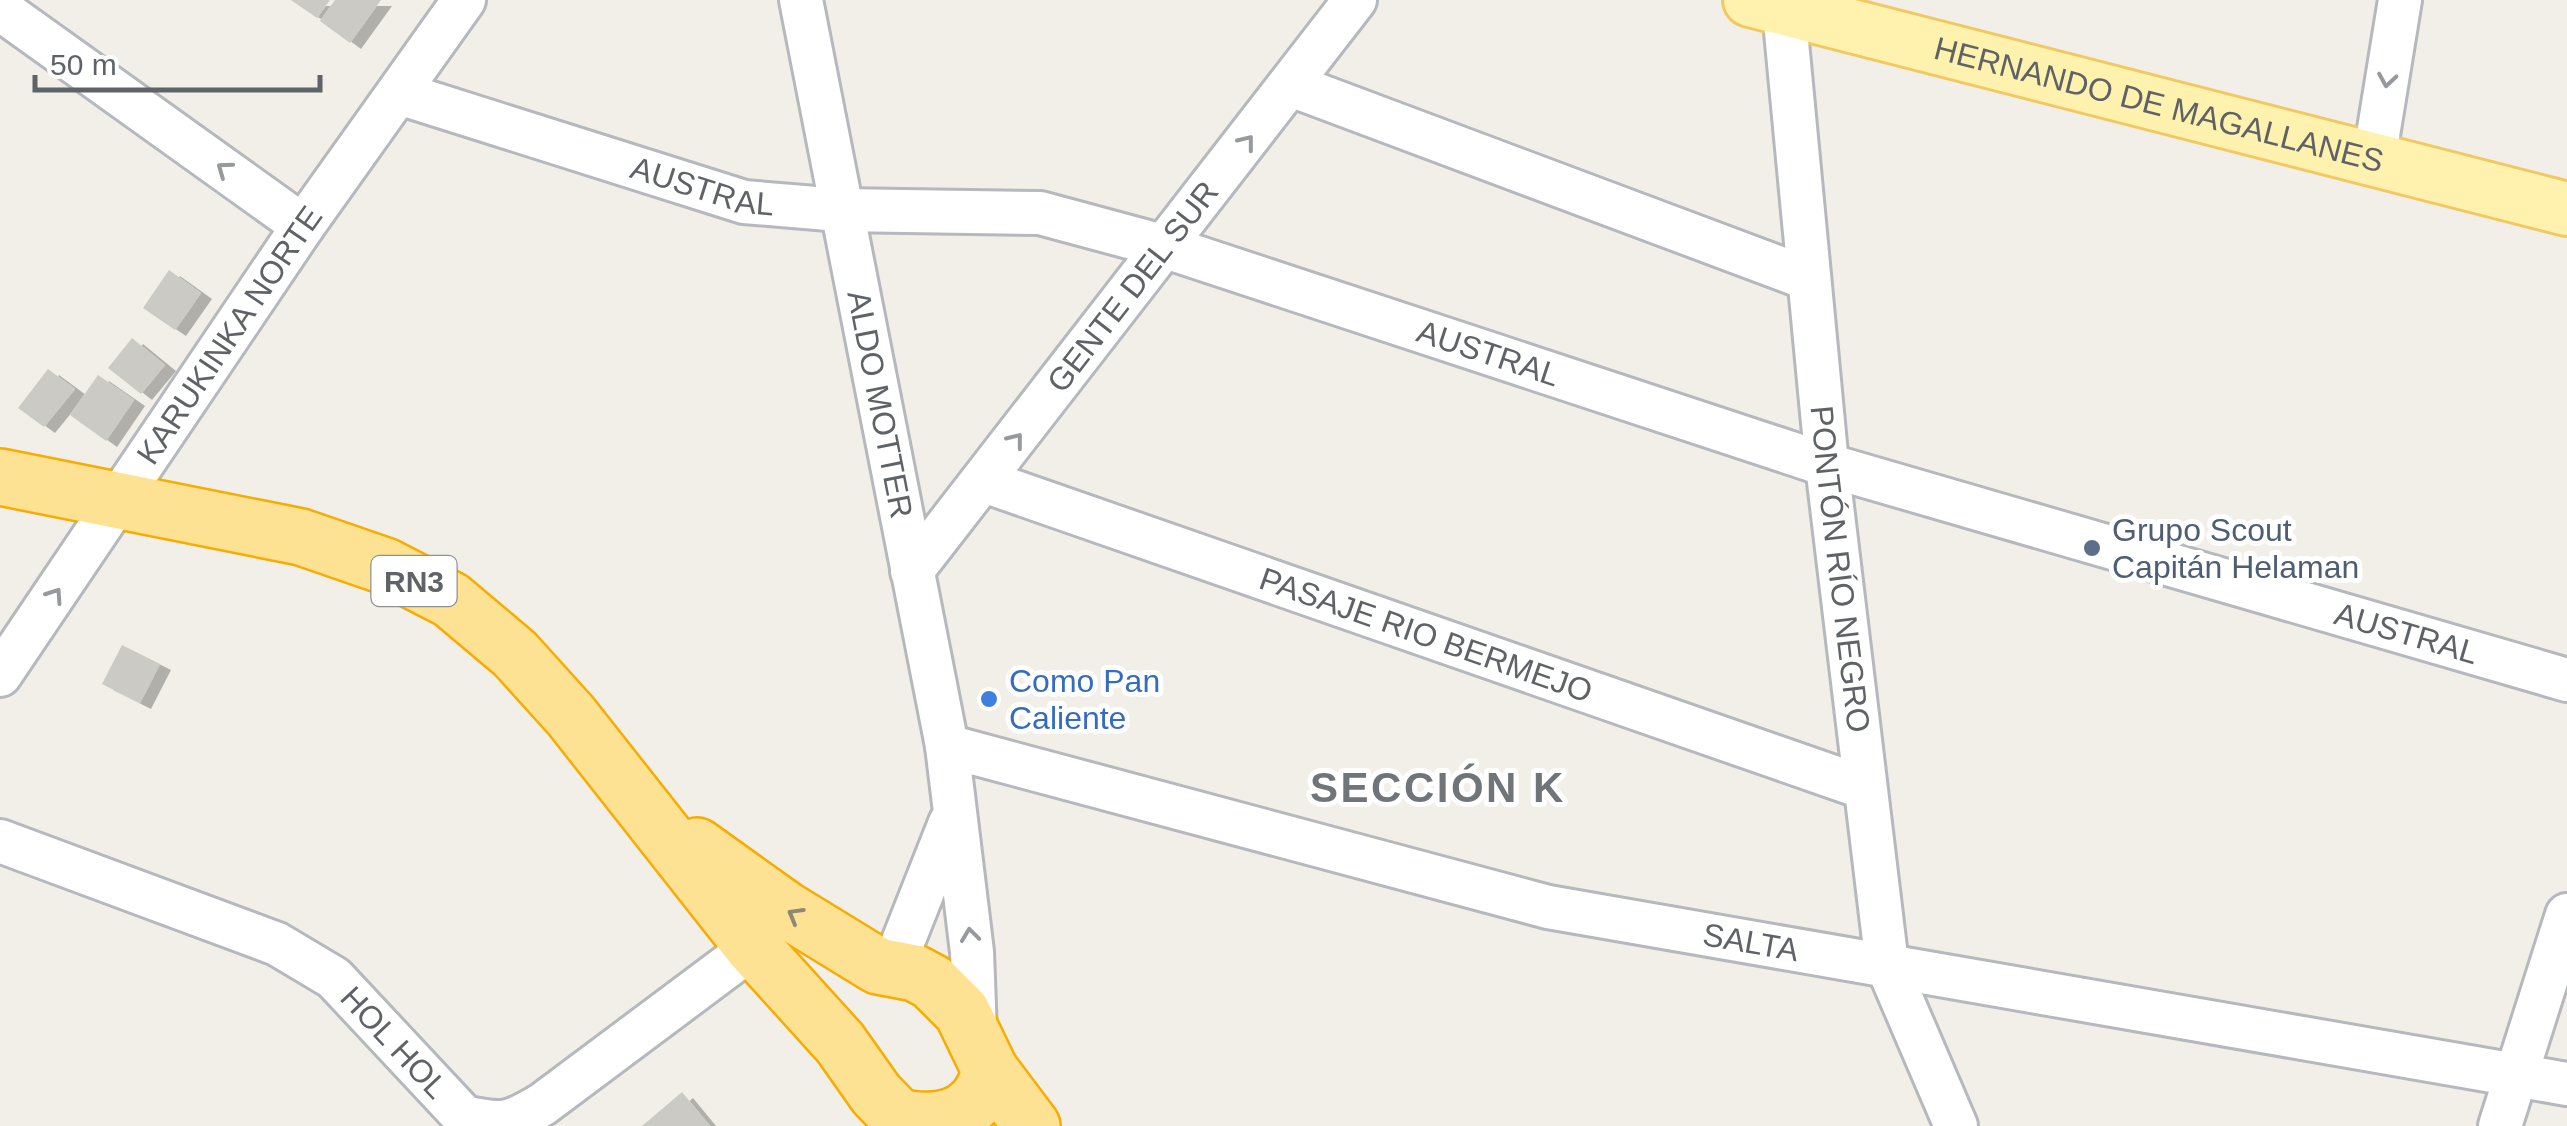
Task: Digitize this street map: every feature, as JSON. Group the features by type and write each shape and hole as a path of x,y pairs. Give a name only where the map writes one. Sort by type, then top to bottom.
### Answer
{"highway":[{"name":"RN3","path":"0,477 301,537 385,566 451,600 515,654 633,794 753,947 840,1042 902,1122"},
{"name":"RN3","path":"633,794 723,866 886,966 932,982 987,1080 1032,1126"},
{"path":"840,1042 840,1019 847,997 860,978 886,966"},
{"path":"902,1122 938,1125 974,1106 987,1080"}],"main road":[{"name":"HERNANDO DE MAGALLANES","path":"1772,3 2567,209"}],"street":[{"name":"KARUKINKA NORTE","path":"0,675 303,226 464,0"},
{"name":"ALDO MOTTER","path":"801,0 947,746 987,1080"},
{"name":"GENTE DEL SUR","path":"912,571 1355,0"},
{"path":"2374,160 2400,0"},
{"name":"PONTÓN RÍO NEGRO","path":"1772,3 1809,280 1826,465 1887,965 1956,1126"},
{"path":"0,9 303,226"},
{"path":"1291,84 1809,280"},
{"name":"AUSTRAL","path":"399,93 744,202 840,210 1040,213 1166,247 1826,465 2567,680"},
{"name":"PASAJE RIO BERMEJO","path":"984,481 1865,788"},
{"name":"SALTA","path":"947,746 1548,907 2567,1084"},
{"name":"ALDO MOTTER","path":"886,966 932,879 955,808"},
{"name":"HOL HOL","path":"0,840 277,944 334,978 464,1117 490,1125 508,1125 543,1104 753,947"},
{"path":"2500,1126 2567,915"}],"building":[{"path":"291,0 330,0 317,18"},
{"path":"335,0 381,0 350,43 320,21"},
{"path":"169,270 201,293 175,330 143,308"},
{"path":"132,338 165,365 141,394 108,368"},
{"path":"48,369 75,389 44,427 18,408"},
{"path":"98,375 134,400 106,441 70,415"},
{"path":"122,645 160,664 140,703 102,684"},
{"path":"682,1092 710,1126 642,1126"}],"place":[{"name":"Grupo Scout Capitán Helaman","path":"2092,548"},
{"name":"Como Pan Caliente","path":"989,699"}],"district":[{"name":"SECCIÓN K","path":"1438,787"}]}
